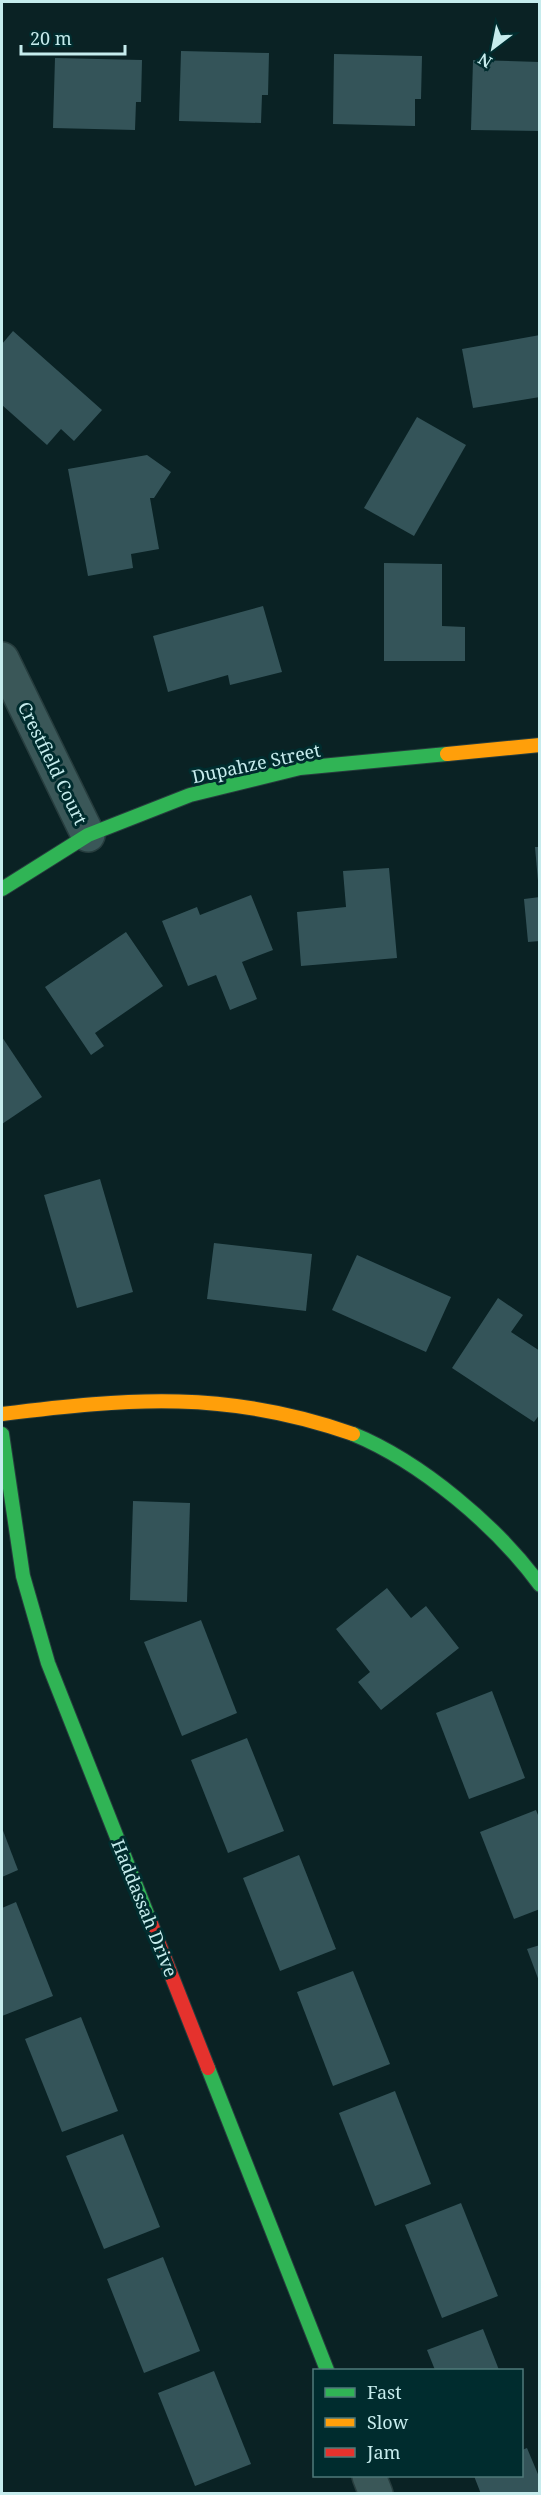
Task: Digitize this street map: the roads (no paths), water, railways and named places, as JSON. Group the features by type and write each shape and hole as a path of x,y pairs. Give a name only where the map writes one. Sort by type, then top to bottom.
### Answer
{"street":[{"name":"Crestfield Court","path":"2,659 88,835"},
{"name":"Dupahze Street","path":"2,889 88,835 190,795 300,768 540,745"},
{"path":"2,1414 121,1400 172,1399 242,1404 303,1417 355,1436 406,1464 451,1494 497,1533 540,1585"},
{"name":"Haddassah Drive","path":"2,1434 23,1576 48,1663 327,2369"},
{"path":"370,2477 376,2493"}]}
